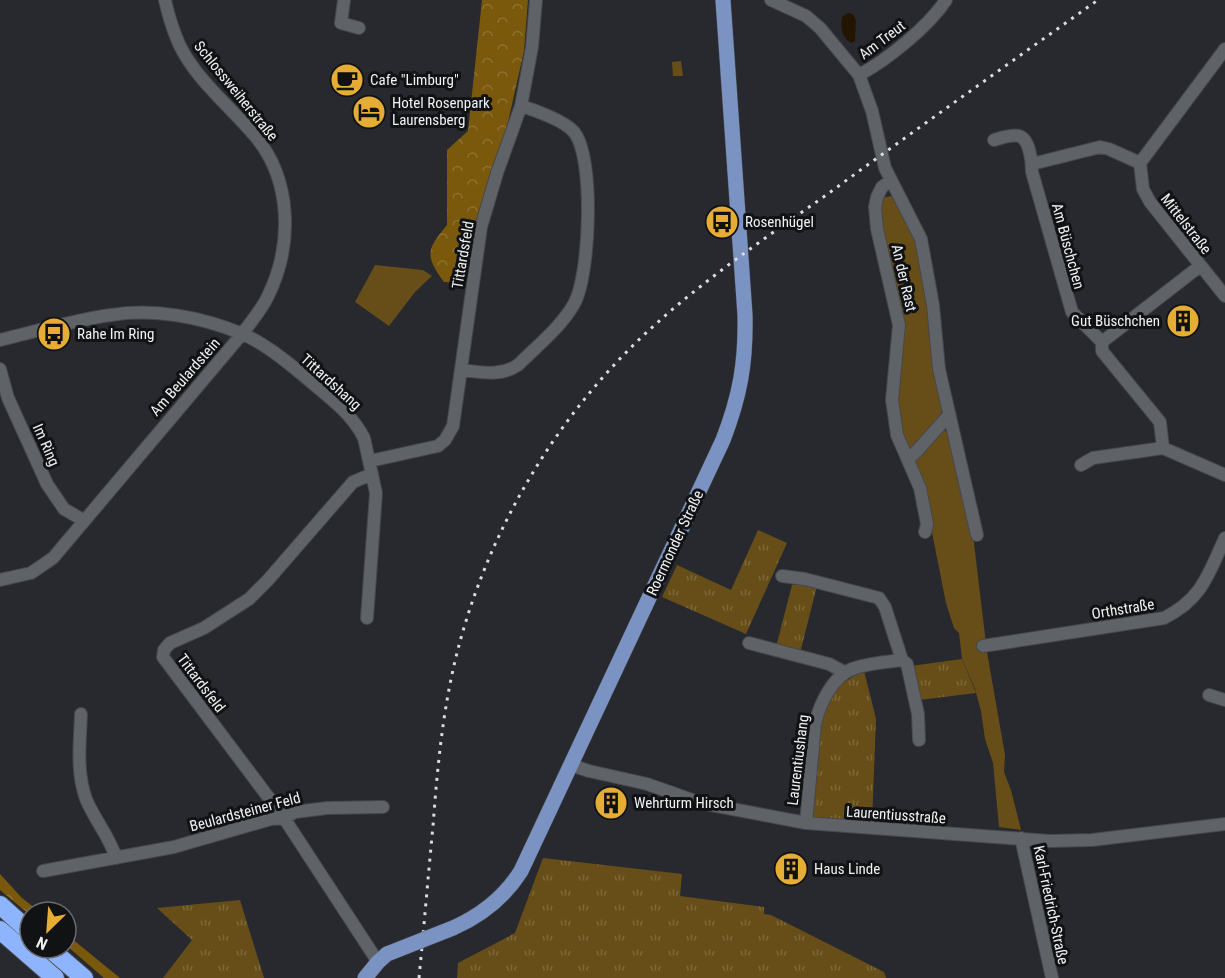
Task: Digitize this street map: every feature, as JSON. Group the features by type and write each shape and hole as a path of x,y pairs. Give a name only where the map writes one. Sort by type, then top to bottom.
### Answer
{"highway":[{"path":"0,905 18,921"},
{"path":"0,930 55,978"},
{"path":"63,960 84,978"}],"main road":[{"name":"Roermonder Straße","path":"365,978 383,958 480,914 496,903 511,886 533,848 723,440 742,377 746,344 744,280 723,0"}],"street":[{"name":"Schlossweiherstraße","path":"165,0 179,44 196,70 265,150 281,188 286,227 284,247 268,297 242,334"},
{"path":"344,0 341,23 359,28"},
{"name":"Tittardsfeld","path":"383,958 284,818 163,657 164,650 170,643 204,628 249,599 354,482 371,467 431,448 445,440 453,426 481,227 516,115 521,106 533,42 536,0"},
{"name":"An der Rast","path":"771,0 806,16 820,27 859,75 872,111 885,168 921,239 933,305 939,369 977,535"},
{"name":"Am Treut","path":"859,75 872,68 919,30 946,0"},
{"path":"1032,164 1100,147 1109,148 1140,163 1225,49"},
{"path":"461,370 497,374 518,365 561,322 578,296 582,284 589,214 580,141 570,128 521,106"},
{"name":"Am Büschchen","path":"994,140 1020,136 1025,140 1071,312 1101,342 1102,351 1160,422 1163,448"},
{"name":"Mittelstraße","path":"1140,163 1140,177 1150,202 1225,296"},
{"name":"An der Rast","path":"891,180 882,187 875,207 877,229 899,325 892,400 897,435 920,488 927,524 925,532"},
{"path":"1101,342 1200,266"},
{"name":"Am Beulardstein","path":"0,340 112,314 160,313 204,321 242,334 53,558 31,573 0,580"},
{"name":"Tittardshang","path":"242,334 275,354 335,402 360,430 376,493 367,618"},
{"name":"Im Ring","path":"0,369 8,398 47,484 64,508 83,520"},
{"path":"908,459 949,415"},
{"path":"1081,465 1093,458 1163,448 1225,475"},
{"name":"Orthstraße","path":"983,646 1164,618 1181,609 1197,595 1225,538"},
{"path":"782,576 805,579 879,598 885,607 903,660 907,664 918,714 919,740"},
{"path":"749,643 828,664 844,672 856,667 903,660"},
{"name":"Laurentiushang","path":"806,823 815,724 826,696 844,672"},
{"path":"1209,695 1225,700"},
{"path":"81,714 79,773 87,799 116,858"},
{"name":"Laurentiusstraße","path":"571,765 646,784 701,803 806,823 1050,841 1092,840 1225,824"},
{"name":"Beulardsteiner Feld","path":"43,871 174,847 271,819 284,818 295,812 327,808 383,807"},
{"name":"Karl-Friedrich-Straße","path":"1021,838 1052,978"}],"green space":[{"path":"482,0 528,0 524,51 508,122 479,215 469,271 461,283 444,282 434,266 430,253 435,241 447,225 447,150 468,131"},
{"path":"681,61 683,76 673,76 672,62"},
{"path":"894,196 918,241 942,403 941,422 943,430 947,432 973,535 987,652 1005,755 1004,772 1021,830 999,827 993,763 985,739 981,711 975,689 962,659 959,633 954,628 946,603 923,487 903,435 898,401 904,323 882,230 880,204 885,197"},
{"path":"375,265 423,270 432,276 415,292 389,326 355,302"},
{"path":"758,530 787,543 746,634 662,597 677,565 731,590"},
{"path":"792,585 817,586 800,653 776,647"},
{"path":"962,659 976,693 919,700 911,666"},
{"path":"864,671 876,719 872,822 812,817 816,750 823,715 837,689"},
{"path":"543,858 682,874 680,896 764,907 764,914 771,915 884,972 886,978 457,978 458,963 515,933"},
{"path":"0,874 25,900 18,900 18,905 0,890"},
{"path":"240,900 264,978 163,978 192,940 157,908"},
{"path":"78,944 120,978 104,978 78,955"}],"shaded area":[{"path":"848,13 853,14 856,21 855,41 851,43 844,35 842,28 842,17"}],"railway":[{"path":"419,978 440,752 446,703 456,655 493,548 513,508 559,432 615,363 690,295 1098,0"}],"place":[{"name":"Cafe \"Limburg\"","path":"347,80"},
{"name":"Hotel Rosenpark Laurensberg","path":"369,112"},
{"name":"Rosenhügel","path":"722,222"},
{"name":"Gut Büschchen","path":"1183,321"},
{"name":"Rahe Im Ring","path":"54,334"},
{"name":"Wehrturm Hirsch","path":"611,803"},
{"name":"Haus Linde","path":"791,869"}]}
